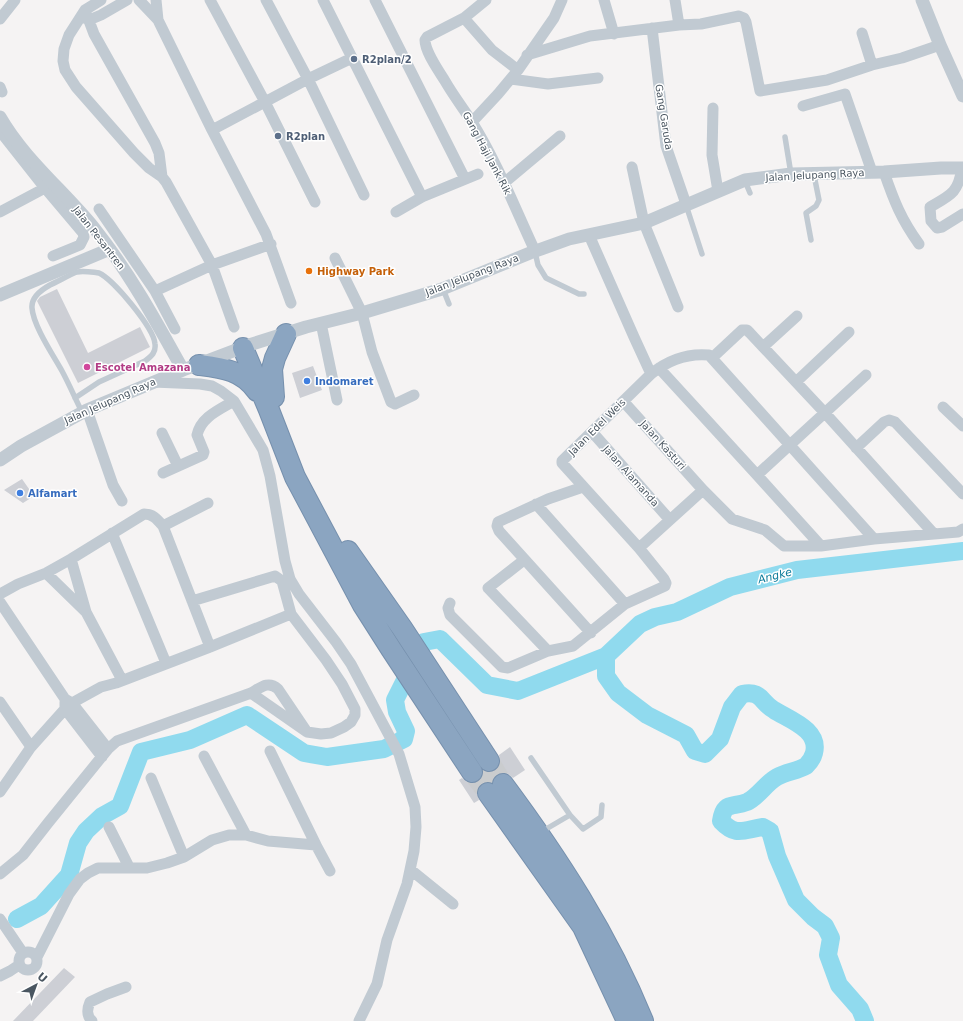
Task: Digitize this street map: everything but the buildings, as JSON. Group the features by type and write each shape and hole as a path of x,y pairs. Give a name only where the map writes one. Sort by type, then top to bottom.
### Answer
{"highway":[{"path":"246,347 272,403 330,520 353,560 402,628 434,677 480,766 424,699 364,605 295,477 272,403 272,369 275,358 286,334"},
{"path":"191,367 221,368 238,373 272,403"},
{"path":"496,788 595,921 633,997 643,1021"},
{"path":"530,835 583,927 627,1021"}],"street":[{"path":"0,20 15,0"},
{"path":"101,0 85,15 69,35 64,49 63,61 65,70 76,87 134,153 149,168 162,177"},
{"path":"85,15 101,15 127,0"},
{"path":"139,0 158,20 270,244 291,303"},
{"path":"156,0 158,20"},
{"path":"210,0 265,102 315,202"},
{"path":"266,0 308,79 364,195"},
{"path":"323,0 422,197"},
{"path":"375,0 465,179"},
{"path":"486,0 464,18 515,74 548,84 598,78"},
{"path":"472,122 515,74 554,18 562,0"},
{"path":"604,0 614,34"},
{"path":"675,0 679,25"},
{"path":"922,0 963,96"},
{"path":"85,15 94,34 155,143 159,153 162,177 212,266 234,328"},
{"path":"527,55 584,38 652,28 701,24 740,16 744,18 746,22 760,91 827,80 940,45"},
{"name":"Gang Haji Jank Rik","path":"464,18 428,37 425,40 425,44 452,93 472,122 504,183 535,251"},
{"name":"Gang Garuda","path":"652,28 666,146 686,204"},
{"path":"862,33 872,65"},
{"path":"212,130 308,79 352,58"},
{"path":"803,106 846,94 878,172 907,228 919,244"},
{"path":"713,108 712,155 718,191"},
{"name":"Jalan Pesantren","path":"0,117 6,128 33,162 66,196 110,249 191,367"},
{"path":"0,131 45,188 83,232 84,237 80,245 53,256"},
{"path":"504,183 560,136"},
{"path":"632,167 644,223 678,307"},
{"path":"963,168 959,183 952,194 930,207 931,221 936,228 942,227 963,214"},
{"name":"Jalan Jelupang Raya","path":"0,460 84,411 191,367 246,347 321,323 442,289 535,251 569,239 644,223 745,180 791,174 814,175 963,168"},
{"path":"396,212 422,197 478,174"},
{"path":"0,212 45,188"},
{"path":"99,209 155,291 175,329"},
{"path":"589,235 634,337 655,371 757,476 821,546"},
{"path":"155,291 212,266 270,244"},
{"path":"0,296 110,249"},
{"path":"335,258 362,312 372,352 391,402 395,404 414,395"},
{"path":"763,347 797,316"},
{"path":"321,323 337,400"},
{"path":"874,540 712,358 742,330 747,330 750,333 825,413 934,534"},
{"path":"796,382 849,332"},
{"name":"Jalan Edel Weis","path":"626,604 665,586 666,583 639,548 563,466 562,461 655,371 673,359 688,355 709,355 712,358"},
{"path":"757,476 866,375"},
{"path":"153,382 212,386 222,391 234,401 263,450 270,476 285,561 290,579 299,594 351,664 399,754 415,807 416,827 411,870 387,940 377,984 359,1021"},
{"path":"162,473 203,455 204,452 197,435 201,424 209,416 234,401"},
{"name":"Jalan Kasturi","path":"623,401 703,490 732,519 766,530 784,546 821,546 958,532 963,530"},
{"path":"942,407 963,426"},
{"path":"84,411 113,485 122,501"},
{"path":"856,448 884,422 889,420 895,422 963,494"},
{"name":"Jalan Alamanda","path":"592,432 670,520"},
{"path":"162,433 178,466"},
{"path":"583,487 536,504 498,522 497,526 498,531 591,633"},
{"path":"639,548 703,490"},
{"path":"163,526 208,503"},
{"path":"450,603 448,608 450,615 504,668 548,651 573,646 626,604 536,504"},
{"path":"0,594 24,581 46,573 144,514 150,514 163,526 210,647"},
{"path":"112,533 166,663"},
{"path":"71,559 86,612 122,680"},
{"path":"524,560 488,588 548,651"},
{"path":"46,573 86,612"},
{"path":"192,601 275,576 282,581 291,614 326,660 342,684 355,709 354,719 344,727 330,733 321,734 307,732 293,724 251,693"},
{"path":"0,602 67,704 105,753"},
{"path":"0,792 31,747 67,704 101,687 210,647 291,614"},
{"path":"0,874 23,855 105,753 117,741 251,693 266,684 274,685 278,688 307,732"},
{"path":"0,702 31,747"},
{"path":"270,751 330,871"},
{"path":"204,756 246,835"},
{"path":"151,778 184,857"},
{"path":"109,827 129,867"},
{"path":"23,953 19,960 19,965 24,970 32,970 36,966 37,957 69,894 80,879 98,868 147,868 167,863 184,857 212,840 229,835 246,835 268,842 316,845"},
{"path":"411,870 453,904"},
{"path":"0,919 23,953"},
{"path":"23,953 29,952 35,954 37,957"},
{"path":"0,976 19,965"},
{"path":"92,1021 88,1017 87,1008 90,1002 126,987"}],"lane":[{"path":"785,137 791,174"},
{"path":"811,240 806,213 816,206 819,200 814,175"},
{"path":"745,180 750,193"},
{"path":"686,204 702,254"},
{"path":"535,251 538,265 546,278 579,294 584,294"},
{"path":"75,398 99,382 145,361 152,356 155,350 155,342 150,331 127,298 99,274 78,272 48,286 38,293 34,299 32,307 36,323 75,398 84,411"},
{"path":"442,289 449,304"},
{"path":"531,758 570,815 583,829 601,817 602,805"},
{"path":"530,835 570,815"}],"waterway":[{"name":"Angke","path":"17,919 41,906 69,875 78,843 86,831 102,816 120,806 141,752 190,740 247,715 304,753 327,757 384,749 404,739 406,731 397,712 395,700 424,642 440,639 487,685 518,691 606,656 640,624 655,617 677,612 730,587 797,570 963,551"},
{"path":"606,656 606,676 618,693 647,715 686,735 695,751 705,754 720,739 732,707 742,694 749,693 757,695 769,707 795,722 813,738 815,745 814,753 806,766 777,777 751,800 742,804 730,806 724,810 721,821 726,826 736,831 745,831 763,827 770,831 777,856 796,900 813,917 825,926 831,938 828,955 839,985 860,1009 865,1021"}],"tunnel":[{"path":"489,761 503,784"},
{"path":"472,772 488,793"}],"place":[{"name":"R2plan/2","path":"354,59"},
{"name":"R2plan","path":"278,136"},
{"name":"Highway Park","path":"309,271"},
{"name":"Escotel Amazana","path":"87,367"},
{"name":"Indomaret","path":"307,381"},
{"name":"Alfamart","path":"20,493"}]}
